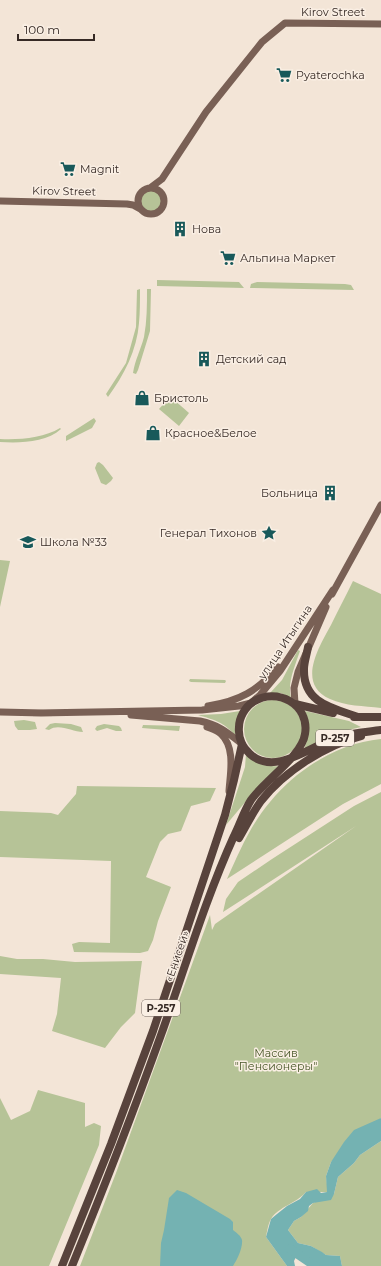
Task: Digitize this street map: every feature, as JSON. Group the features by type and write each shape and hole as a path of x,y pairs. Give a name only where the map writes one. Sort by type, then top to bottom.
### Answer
{"highway":[{"path":"308,647 304,669 305,680 314,698 325,706 358,717"},
{"name":"Р-257","path":"251,702 260,698 275,696 282,697 296,704 336,714 358,717 381,717"},
{"name":"«Енисей»","path":"62,1266 112,1144 153,1031 228,804 242,744 239,729 240,720 251,702"},
{"name":"«Енисей»","path":"72,1266 120,1147 213,886 234,836 251,801 269,780 299,750 304,741 306,731 305,721 296,704"},
{"name":"Р-257","path":"242,744 254,757 268,762 283,761 336,738 349,734 381,731"},
{"name":"Р-257","path":"213,886 255,810 282,779 301,764 320,753 357,737 381,731"}],"main road":[{"name":"Kirov Street","path":"162,179 206,112 262,42 285,24 381,24"},
{"path":"127,204 138,197 143,191 150,188 162,179"},
{"path":"127,204 133,205 145,213 155,214 160,210 164,203 162,179"},
{"path":"150,188 155,188 162,193"},
{"path":"138,197 139,206 142,210"},
{"name":"Kirov Street","path":"0,201 127,204"},
{"name":"улица Итыгина","path":"296,704 294,688 298,672 308,647 334,590 381,505"},
{"name":"улица Итыгина","path":"251,702 268,687 334,590"},
{"path":"180,710 226,702 246,695 259,687 298,644"},
{"path":"39,713 225,708 251,702"},
{"path":"0,712 132,715 174,718 210,723 219,726 242,744"},
{"path":"174,718 215,730 225,739 230,752 231,762 228,804"}],"green space":[{"path":"151,190 159,193 162,201 159,209 151,212 143,209 140,201 143,193"},
{"path":"157,280 239,282 244,288 157,286"},
{"path":"257,282 345,284 351,285 354,290 250,288 251,284"},
{"path":"140,289 140,311 136,343 129,362 108,397 106,394 126,363 136,327 137,290"},
{"path":"147,289 151,289 150,331 136,374 133,373 134,368 145,331"},
{"path":"170,397 189,413 179,426 159,409"},
{"path":"94,418 96,421 92,428 66,441 66,436"},
{"path":"60,428 61,429 55,434 40,440 0,442 0,439 23,439 39,436"},
{"path":"99,462 113,478 106,485 101,483 95,468"},
{"path":"0,560 10,561 0,607"},
{"path":"353,581 381,594 381,708 342,703 330,699 320,692 314,684 312,675 316,654"},
{"path":"298,650 300,651 290,686 291,698 281,693 270,693 282,680"},
{"path":"190,679 226,681 225,683 191,682 189,681"},
{"path":"273,700 284,702 294,708 300,718 302,729 300,740 294,750 284,756 273,758 262,756 252,750 246,740 244,729 246,718 252,708 262,702"},
{"path":"240,711 235,735 227,727 218,722 198,715 221,714"},
{"path":"305,711 349,721 361,727 340,732 304,749 309,730"},
{"path":"24,720 35,722 37,729 18,730 14,721"},
{"path":"50,724 71,724 81,727 83,732 57,727 49,730 45,729"},
{"path":"104,724 119,726 122,731 107,728 97,731 95,729 97,726"},
{"path":"143,725 180,726 179,731 142,728"},
{"path":"381,739 381,784 343,804 227,879 257,820 270,802 293,779 306,769 334,752 349,746"},
{"path":"246,754 262,764 280,766 263,781 226,825 245,767"},
{"path":"77,786 216,788 210,801 191,806 181,831 168,834 160,842 146,877 171,887 148,951 140,953 74,952 72,944 79,942 110,943 111,861 0,857 0,811 51,813 58,815 76,794"},
{"name":"Массив \"Пенсионеры\"","path":"381,792 381,1118 331,1162 326,1176 328,1192 306,1192 298,1199 278,1211 271,1219 266,1237 287,1266 80,1266 116,1173 210,915 212,930 215,924 356,826 223,912 226,899 238,882 354,806"},
{"path":"0,956 17,959 43,959 75,962 142,961 135,1013 121,1027 105,1048 52,1031 57,1014 61,978 0,974"},
{"path":"38,1090 85,1103 85,1127 94,1123 101,1126 99,1145 49,1266 0,1266 0,1098 11,1120 30,1111"},
{"path":"381,1141 381,1266 342,1266 340,1256 326,1255 311,1246 298,1243 288,1230 294,1221 301,1217 313,1203 334,1194 338,1177 354,1163 360,1155"}],"water":[{"path":"381,1118 381,1141 360,1155 354,1163 338,1177 331,1200 313,1203 309,1206 308,1211 294,1221 288,1230 298,1243 311,1246 326,1255 340,1256 342,1266 319,1266 311,1259 299,1256 296,1257 294,1261 295,1266 287,1266 266,1237 271,1219 287,1206 300,1199 306,1192 317,1189 321,1193 327,1192 326,1176 331,1162 344,1142 354,1130"},
{"path":"177,1190 186,1193 233,1222 233,1230 241,1237 242,1247 233,1266 160,1266 161,1243 169,1198"}],"waterway":[{"path":"290,1249 315,1266"}],"place":[{"name":"Pyaterochka","path":"284,75"},
{"name":"Magnit","path":"68,169"},
{"name":"Нова","path":"180,229"},
{"name":"Альпина Маркет","path":"228,258"},
{"name":"Детский сад","path":"204,359"},
{"name":"Бристоль","path":"142,398"},
{"name":"Красное&Белое","path":"153,433"},
{"name":"Больница","path":"330,493"},
{"name":"Генерал Тихонов","path":"269,533"},
{"name":"Школа №33","path":"28,542"}]}
